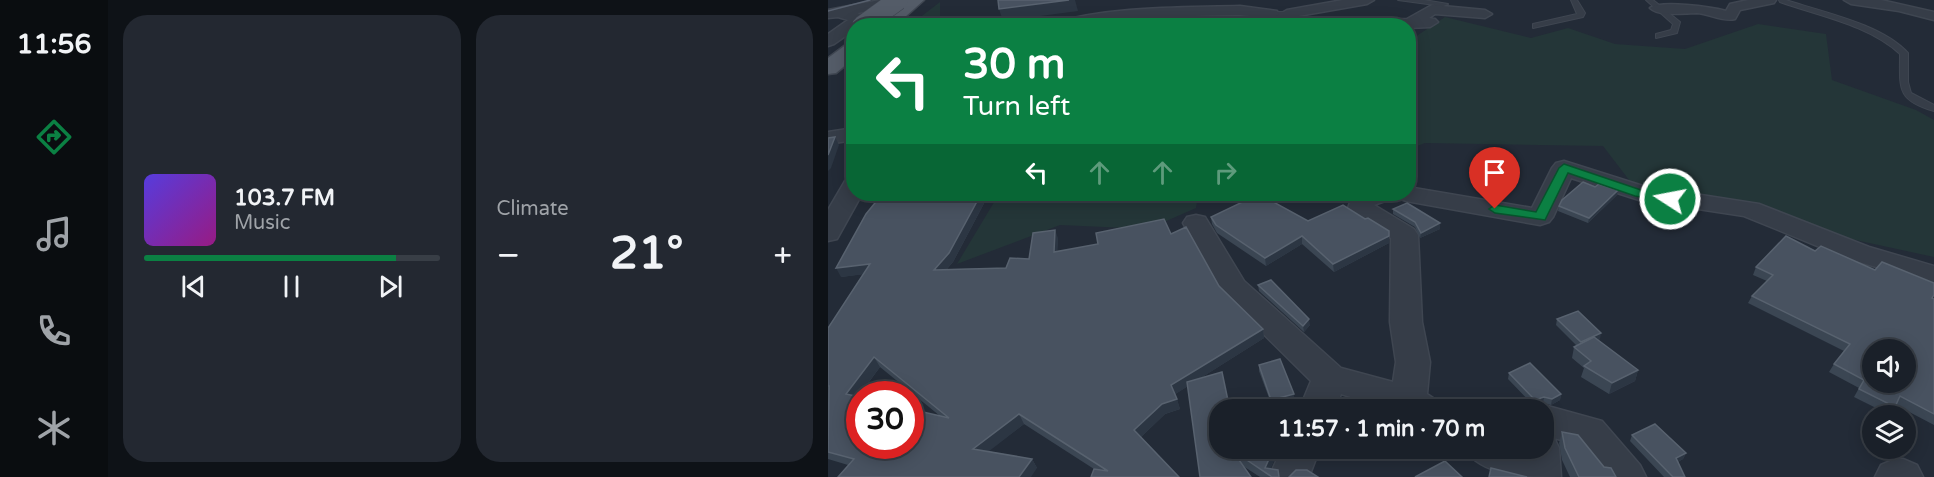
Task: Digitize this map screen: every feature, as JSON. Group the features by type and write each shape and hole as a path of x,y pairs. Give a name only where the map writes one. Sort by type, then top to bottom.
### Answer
{"main road":[{"path":"874,18 900,0"},
{"path":"893,18 916,0"},
{"path":"828,50 846,38"},
{"path":"828,68 846,54"}],"street":[{"path":"831,11 847,0"},
{"path":"831,11 900,0"},
{"path":"1191,18 1252,9 1276,18 1367,0"},
{"path":"1653,4 1702,9 1730,16 1735,8 1778,0"},
{"path":"1851,0 1900,7 1934,16"},
{"path":"831,11 857,18"},
{"path":"1108,18 1152,11 1180,18"},
{"path":"1416,21 1434,16 1485,14"},
{"path":"828,41 846,28"},
{"path":"828,138 846,135"},
{"path":"1416,196 1540,217 1564,168 1639,193 1750,208 1859,253 1934,275"},
{"path":"828,233 846,200"},
{"path":"1362,201 1361,208 1405,235 1406,322 1413,362 1416,399"},
{"path":"1196,223 1233,287 1323,394 1365,399"},
{"path":"1554,423 1589,432 1626,477"},
{"path":"1289,477 1296,459"},
{"path":"1502,459 1532,477"},
{"path":"1540,459 1541,477"},
{"path":"1895,477 1903,477"}],"lane":[{"path":"1401,0 1444,4 1434,16"},
{"path":"1536,26 1580,15 1574,0"},
{"path":"1778,0 1876,35 1896,45 1904,53 1903,90 1907,96 1934,108"},
{"path":"1653,4 1677,24 1674,31 1659,36"}],"shaded area":[{"path":"940,2 940,18 919,18"},
{"path":"1445,17 1531,38 1568,28 1615,44 1685,49 1758,24 1826,34 1832,80 1916,110 1934,120 1934,257 1639,193 1603,146 1425,143 1416,146 1416,36"},
{"path":"995,201 1197,201 1196,208 1148,229 1060,225 957,264"}],"building":[{"path":"998,0 1069,0 999,9"},
{"path":"835,137 828,155 828,138"},
{"path":"1583,182 1595,187 1599,184 1618,190 1589,218 1559,206 1562,200"},
{"path":"877,201 977,201 949,253 934,270 1006,268 1010,258 1029,259 1033,233 1055,230 1054,252 1098,244 1096,233 1164,219 1171,234 1186,227 1219,286 1263,329 1171,385 1177,399 1162,404 1134,430 1179,477 1091,477 1094,469 1108,471 1019,414 973,449 1032,459 1019,477 838,477 854,459 924,459 924,412 949,418 924,398 924,381 904,381 874,357 856,381 846,381 846,457 828,452 828,328 870,264 836,268 866,214"},
{"path":"1244,201 1272,201 1308,221 1343,205 1389,231 1389,236 1333,264 1302,236 1265,258 1216,225 1211,217"},
{"path":"1407,203 1440,223 1421,233 1415,222 1393,209"},
{"path":"1786,236 1815,251 1821,246 1875,270 1882,262 1934,283 1932,298 1934,299 1934,414 1900,396 1896,405 1891,405 1867,393 1916,393 1916,339 1862,339 1862,379 1834,364 1850,344 1752,296 1773,275 1756,267"},
{"path":"1271,280 1309,319 1303,326 1258,285"},
{"path":"1578,311 1601,333 1581,342 1557,319"},
{"path":"1594,337 1638,370 1612,383 1584,366 1591,361 1574,347"},
{"path":"1280,359 1294,394 1271,399 1259,365"},
{"path":"1530,363 1561,394 1552,399 1544,397 1534,399 1509,373"},
{"path":"1222,372 1228,399 1209,399 1209,459 1238,459 1251,477 1200,477 1187,382"},
{"path":"1655,424 1686,453 1676,458 1685,477 1673,477 1632,435"},
{"path":"1562,432 1578,435 1604,467 1611,468 1616,477 1579,477 1565,448"},
{"path":"1245,459 1269,459 1265,468 1278,470 1279,477 1272,477"},
{"path":"1445,461 1462,477 1415,477"},
{"path":"1491,468 1527,477 1489,477"},
{"path":"1296,470 1307,470 1318,477 1289,477"}],"tram line":[{"path":"828,11 870,0"}],"route":[{"path":"1495,209 1540,217 1564,168 1639,193 1670,199"}]}
